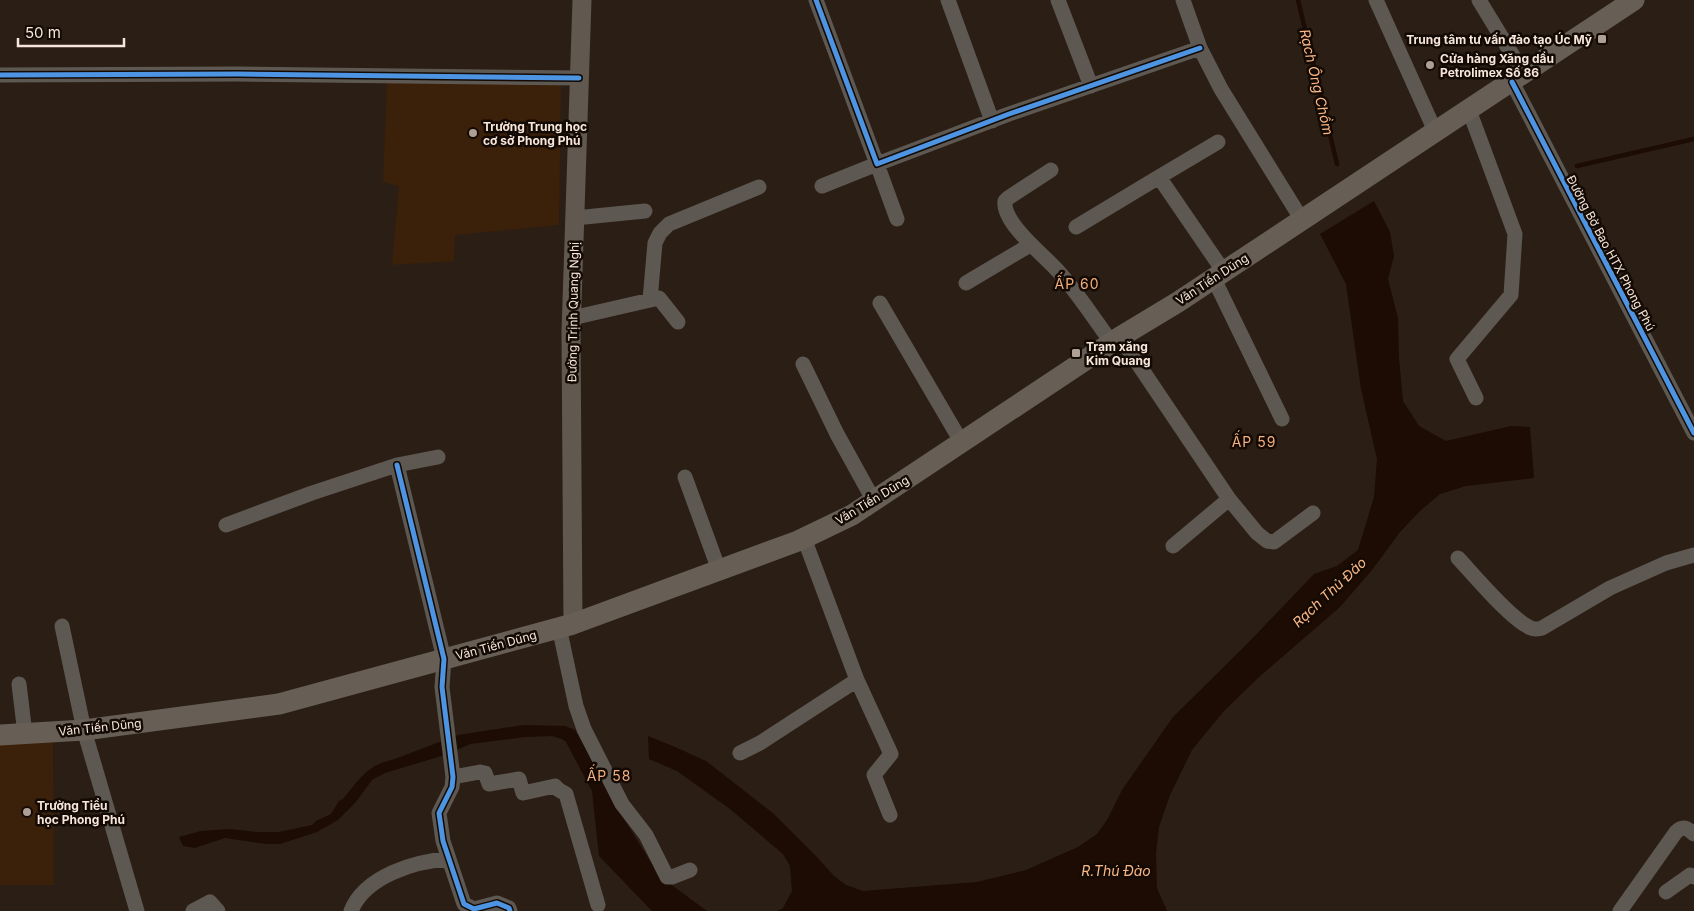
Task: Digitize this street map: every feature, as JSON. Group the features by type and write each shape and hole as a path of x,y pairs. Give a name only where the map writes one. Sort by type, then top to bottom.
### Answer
{"highway":[{"name":"Văn Tiến Dũng","path":"8,733 84,730 279,704 566,625 804,538 852,515 1634,0"}],"main road":[{"name":"Đường Trịnh Quang Nghị","path":"566,625 572,318 582,0"}],"street":[{"path":"816,0 897,219"},
{"path":"948,0 992,121"},
{"path":"1058,0 1090,86"},
{"path":"1183,0 1200,48 1221,90 1302,220"},
{"path":"1376,0 1435,131"},
{"name":"Đường Bờ Bao HTX Phong Phú","path":"1479,0 1694,433"},
{"path":"822,186 992,121 1200,48"},
{"path":"0,75 238,74 579,78"},
{"path":"1469,110 1515,234 1511,295 1457,359 1476,398"},
{"path":"1076,227 1218,142"},
{"path":"1052,170 1005,201 1006,211 1020,233 1058,271 1116,340 1229,499 1258,533 1267,541 1274,542 1313,513"},
{"path":"1159,177 1219,275 1282,419"},
{"path":"650,300 655,243 660,233 669,224 759,187"},
{"path":"575,218 645,211"},
{"path":"966,283 1030,245"},
{"path":"572,318 659,298 678,322"},
{"path":"880,303 962,443"},
{"path":"803,364 837,434 874,500"},
{"path":"226,525 312,493 397,465 438,457"},
{"path":"397,465 444,659 442,687 452,787 439,813 443,841 464,904 474,909 497,903 508,908 510,911"},
{"path":"685,477 719,570"},
{"path":"1173,546 1229,499"},
{"path":"804,538 857,680 891,754 874,775 890,815"},
{"path":"1458,558 1517,618 1531,629 1542,628 1635,575 1694,555"},
{"path":"566,625 576,706 584,729 622,804 646,835 667,877 690,870"},
{"path":"62,626 84,730 137,911"},
{"path":"740,753 760,743 857,680"},
{"path":"8,733 19,684"},
{"path":"452,777 480,772 485,773 489,784 519,779 522,793 555,786 566,794 598,905"},
{"path":"1620,911 1676,832 1680,828 1686,828 1694,834"},
{"path":"352,911 354,903 362,894 390,874 419,863 449,859"},
{"path":"1666,892 1690,875 1694,877"},
{"path":"193,911 210,902 218,911"}],"shaded area":[{"name":"Trường Trung học cơ sở Phong Phú","path":"387,80 561,84 559,225 455,235 454,261 392,265 399,186 383,182"},
{"name":"Trường Tiểu học Phong Phú","path":"0,740 53,740 54,885 0,885"}],"water":[{"name":"R.Thú Đào","path":"1374,201 1390,232 1394,256 1388,279 1398,318 1403,401 1419,426 1446,441 1511,426 1530,427 1534,478 1466,486 1440,494 1400,532 1372,570 1340,607 1259,677 1223,712 1192,750 1170,795 1159,827 1156,853 1157,888 1167,911 777,911 783,908 792,891 790,866 783,854 730,809 677,771 649,759 648,736 706,761 774,814 834,876 846,885 863,891 977,882 1026,870 1078,847 1097,834 1107,820 1122,790 1173,717 1314,574 1337,566 1358,550 1374,497 1377,459 1361,389 1346,284 1320,234"},
{"path":"524,725 565,726 575,730 604,781 611,798 650,861 673,886 707,911 652,911 599,856 592,791 566,742 552,736 525,737 470,744 448,754 385,773 372,780 355,803 338,820 317,832 280,844 225,838 195,848 183,846 179,837 201,831 230,829 279,832 312,825 331,814 339,801 343,799 364,774 376,765 458,735"}],"waterway":[{"name":"Rạch Ông Chồm","path":"1298,0 1337,164"},
{"path":"1577,166 1694,139"}],"cycle path":[{"path":"816,0 877,164 1009,114 1200,48"},
{"path":"0,75 238,74 579,78"},
{"path":"1512,82 1694,433"},
{"path":"397,465 444,659 442,687 453,777 452,787 439,813 443,841 464,904 474,909 497,903 509,908 510,911"}],"place":[{"name":"Trung tâm tư vấn đào tạo Úc Mỹ","path":"1602,39"},
{"name":"Cửa hàng Xăng dầu Petrolimex Số 86","path":"1430,65"},
{"name":"Trường Trung học cơ sở Phong Phú","path":"473,133"},
{"name":"Trạm xăng Kim Quang","path":"1076,353"},
{"name":"Trường Tiểu học Phong Phú","path":"27,812"}],"district":[{"name":"ẤP 60","path":"1077,283"},
{"name":"ẤP 59","path":"1254,441"},
{"name":"ẤP 58","path":"609,775"}],"water label":[{"name":"Rạch Thủ Đảo","path":"1329,592"}]}
